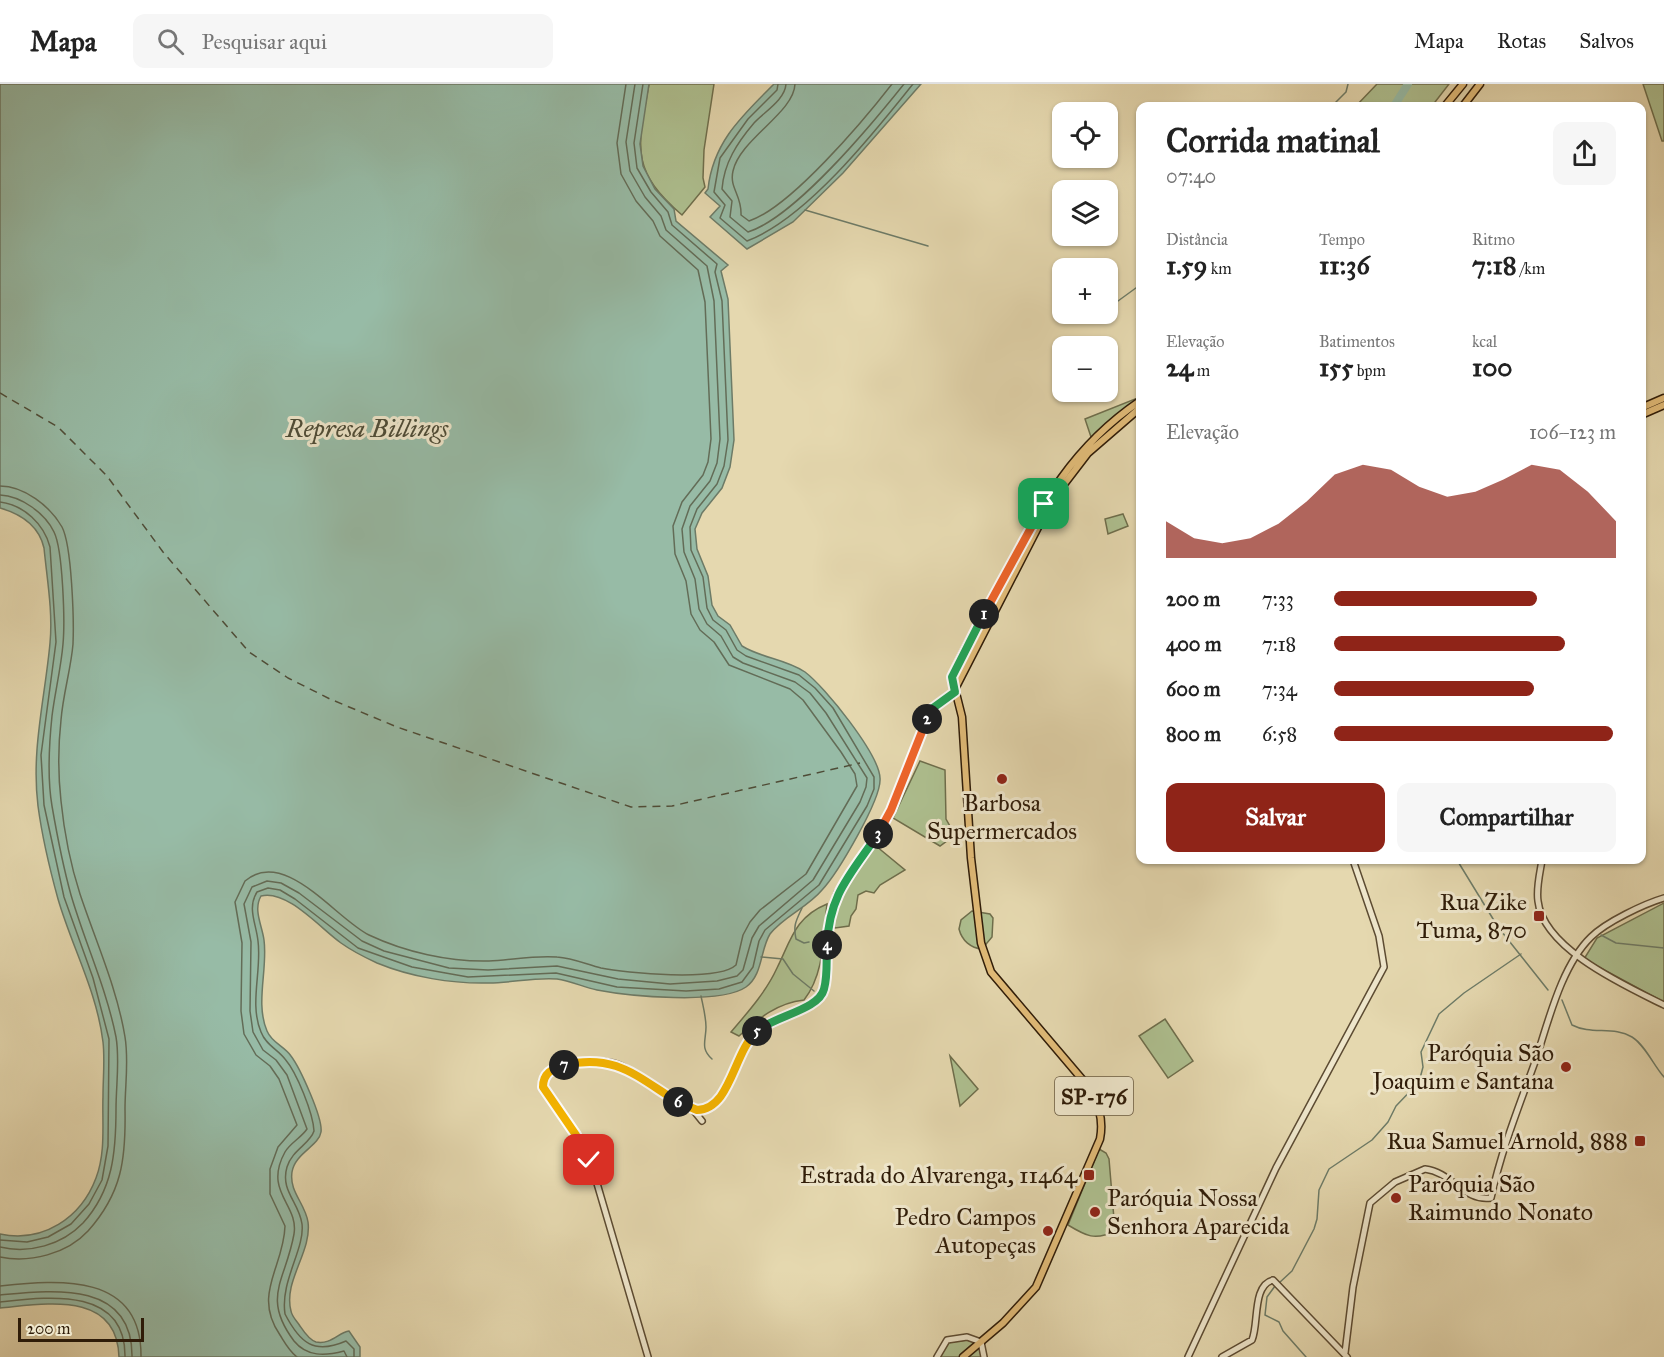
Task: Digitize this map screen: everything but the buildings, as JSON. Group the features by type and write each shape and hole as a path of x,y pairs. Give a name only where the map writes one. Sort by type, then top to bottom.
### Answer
{"main road":[{"path":"1448,102 1463,84"},
{"path":"1466,102 1480,84"},
{"path":"1646,406 1664,398"},
{"name":"SP-176","path":"963,1357 1018,1308 1042,1276 1100,1139 1102,1127 1097,1102 1087,1085 991,972 983,952 971,858 962,719 952,677 1036,517 1063,475 1083,448 1111,422 1136,404"},
{"path":"1646,413 1664,405"},
{"path":"956,688 1052,500 1088,453 1136,411"}],"street":[{"path":"693,1109 707,1109 718,1101 725,1090 740,1052 761,1028 815,1003 822,994 825,986 828,924 837,893 891,810 929,714 956,688"},
{"path":"1188,1357 1276,1168 1384,968 1379,936 1354,864"},
{"path":"1542,864 1538,892 1539,908 1552,930 1577,958 1664,1005"},
{"path":"1346,1355 1367,1209 1372,1199 1395,1182 1425,1169 1443,1174 1475,1197 1491,1198 1553,1006 1586,942 1599,931 1647,904 1664,898"},
{"path":"648,1357 596,1180 576,1135 545,1092 544,1078 554,1068 564,1065 608,1062 627,1068 693,1109 702,1121"},
{"path":"1222,1357 1252,1340 1260,1295 1266,1283 1274,1280 1346,1355"},
{"path":"938,1357 949,1339 971,1337 981,1342 984,1357"}],"shaded area":[{"path":"649,84 714,84 704,150 705,187 682,215 665,199 645,170 641,141"},
{"path":"1377,84 1449,84 1435,102 1360,102"},
{"path":"1643,84 1664,84 1664,141 1662,141"},
{"path":"1136,399 1136,402 1091,437 1085,419"},
{"path":"1123,514 1128,526 1108,534 1105,519"},
{"path":"920,761 945,770 946,819 955,835 940,846 893,818"},
{"path":"876,846 905,870 880,885 874,893 866,891 858,895 856,909 851,916 849,926 835,928 832,924 843,892 854,873"},
{"path":"1664,903 1664,1002 1584,959 1597,938"},
{"path":"827,904 819,966 816,978 804,1000 785,1004 769,1012 739,1036 731,1032 768,985 795,930 816,909"},
{"path":"972,911 990,914 993,918 992,937 982,949 967,943 959,929 961,920"},
{"path":"1165,1019 1193,1061 1168,1078 1139,1036"},
{"path":"950,1056 978,1089 960,1106"},
{"path":"1099,1149 1106,1153 1109,1159 1115,1231 1102,1236 1091,1236 1068,1225"},
{"path":"973,1341 982,1350 981,1357 940,1357 946,1343"}],"water":[{"name":"Represa Billings","path":"0,84 649,84 640,144 643,166 655,189 674,209 676,221 728,265 721,271 728,299 734,440 730,467 722,488 702,513 695,529 697,549 708,576 712,605 718,616 730,625 742,646 798,668 814,680 850,722 871,753 877,767 880,778 874,802 838,869 810,902 782,922 770,934 756,976 746,987 733,993 673,998 597,990 557,979 475,983 418,976 377,963 349,949 282,898 271,895 261,896 258,912 265,951 262,998 264,1020 269,1035 288,1053 300,1071 321,1125 319,1137 294,1165 292,1172 293,1186 308,1222 308,1233 291,1289 291,1311 305,1333 316,1342 326,1342 349,1331 360,1347 360,1357 119,1357 115,1335 106,1321 92,1311 57,1304 0,1308 0,1234 31,1235 58,1224 81,1205 96,1178 102,1148 104,1062 100,1023 90,987 58,899 46,853 38,806 37,744 51,631 44,548 38,533 28,522 0,508"},
{"path":"774,84 921,84 843,173 793,222 747,249 710,217 720,206 705,193 716,157 731,131"}],"waterway":[{"path":"1336,102 1346,92 1348,84"},
{"path":"1397,102 1408,84"},
{"path":"805,210 928,246"},
{"path":"1118,301 1136,288"},
{"path":"1459,864 1498,927 1548,990"},
{"path":"802,908 796,923 796,939 804,943 809,942"},
{"path":"1601,935 1616,943 1664,948"},
{"path":"1279,1283 1292,1271 1314,1229 1319,1190 1329,1169 1372,1140 1388,1122 1396,1106 1419,1082 1423,1067 1421,1052 1439,1014 1464,993 1521,954"},
{"path":"761,957 783,959 793,974 814,991"},
{"path":"701,996 706,1023 704,1044 712,1059"},
{"path":"1562,1000 1572,1025 1587,1030 1618,1032 1632,1037 1641,1045 1664,1077"},
{"path":"1275,1286 1267,1297 1265,1315 1279,1322 1283,1331 1306,1357"}],"ferry route":[{"path":"0,393 58,427 107,476 163,552 249,652 288,678 330,699 397,727 631,807 672,806 860,763"}],"place":[{"name":"Barbosa Supermercados","path":"1002,779"},
{"name":"Rua Zike Tuma, 870","path":"1539,916"},
{"name":"Paróquia São Joaquim e Santana","path":"1566,1067"},
{"name":"Rua Samuel Arnold, 888","path":"1640,1141"},
{"name":"Estrada do Alvarenga, 11464","path":"1089,1175"},
{"name":"Paróquia São Raimundo Nonato","path":"1396,1198"},
{"name":"Paróquia Nossa Senhora Aparecida","path":"1095,1212"},
{"name":"Pedro Campos Autopeças","path":"1048,1231"}],"route":[{"path":"589,1160 576,1135 543,1087 544,1078 554,1068 593,1061 617,1064 686,1106 697,1110 707,1109 722,1096 740,1052 753,1035 770,1022 815,1003 822,994 825,986 828,924 837,893 855,863 882,828 933,708 955,692 952,677 1044,504"}]}
